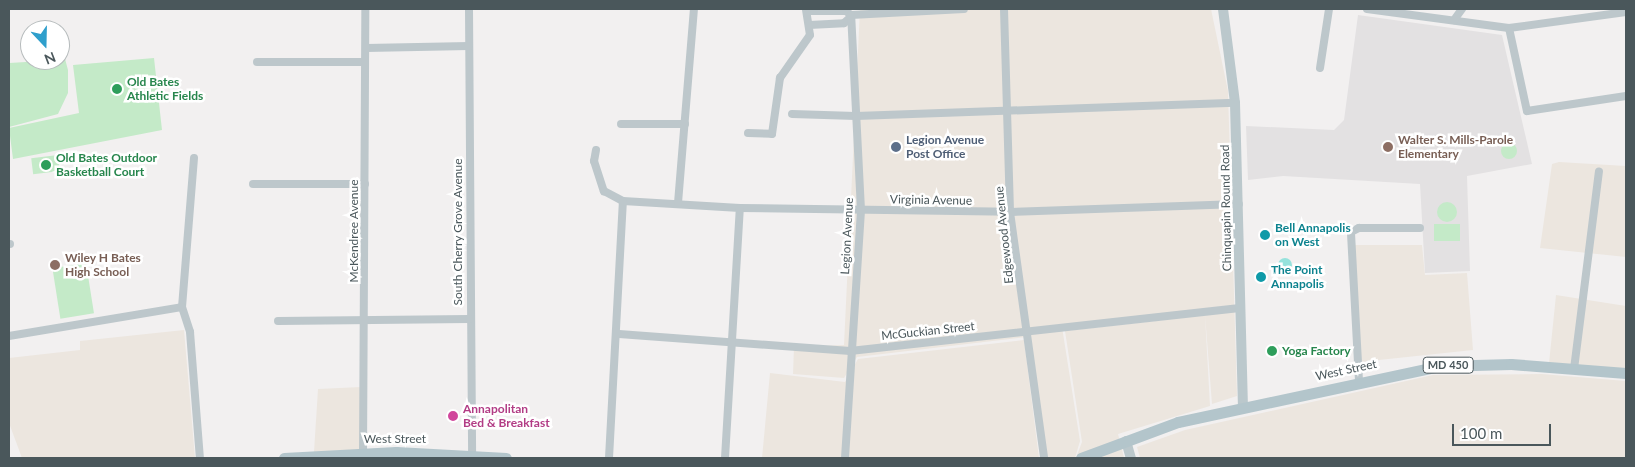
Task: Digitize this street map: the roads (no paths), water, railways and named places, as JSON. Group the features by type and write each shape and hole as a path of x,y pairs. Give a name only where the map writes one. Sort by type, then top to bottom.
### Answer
{"main road":[{"name":"Chinquapin Round Road","path":"1223,9 1235,103 1243,407"},
{"name":"West Street","path":"1081,458 1126,440 1243,407 1358,381 1470,364 1574,368 1626,373"},
{"path":"1126,440 1131,458"},
{"name":"West Street","path":"284,458 466,456 506,458"}],"street":[{"name":"McKendree Avenue","path":"363,456 366,321 365,9"},
{"name":"South Cherry Grove Avenue","path":"466,456 469,318 469,9"},
{"path":"678,203 694,9"},
{"path":"809,25 844,22 851,16 964,9"},
{"name":"Edgewood Avenue","path":"1004,9 1010,212 1044,458"},
{"path":"1320,68 1329,9"},
{"path":"1367,9 1509,28 1626,12"},
{"path":"1454,20 1462,9"},
{"path":"748,134 772,134 780,78 807,44 809,25 807,10 846,11 851,16"},
{"name":"Legion Avenue","path":"845,458 850,351 861,210 851,16"},
{"path":"1509,28 1527,111 1626,96"},
{"path":"366,48 469,46"},
{"path":"256,62 366,62"},
{"path":"792,114 856,116 1235,103"},
{"path":"621,124 685,124"},
{"path":"596,150 594,161 604,191 624,201 619,334 609,458"},
{"path":"194,158 182,307 190,332 200,458"},
{"path":"1574,368 1599,172"},
{"path":"253,184 365,184"},
{"name":"Virginia Avenue","path":"624,201 740,208 1010,212 1239,204"},
{"path":"726,458 735,340 740,208"},
{"path":"1358,381 1351,232 1359,228 1420,228"},
{"path":"9,336 182,307"},
{"name":"McGuckian Street","path":"619,334 735,340 850,351 1240,308"},
{"path":"278,321 469,318"}],"water":[{"path":"1285,258 1290,260 1292,265 1290,270 1285,272 1280,270 1278,265 1280,260"}],"place":[{"name":"Old Bates Athletic Fields","path":"117,89"},
{"name":"Legion Avenue Post Office","path":"896,147"},
{"name":"Walter S. Mills-Parole Elementary","path":"1388,147"},
{"name":"Old Bates Outdoor Basketball Court","path":"46,165"},
{"name":"Bell Annapolis on West","path":"1265,235"},
{"name":"Wiley H Bates High School","path":"55,265"},
{"name":"The Point Annapolis","path":"1261,277"},
{"name":"Yoga Factory","path":"1272,351"},
{"name":"Annapolitan Bed & Breakfast","path":"453,416"}]}
